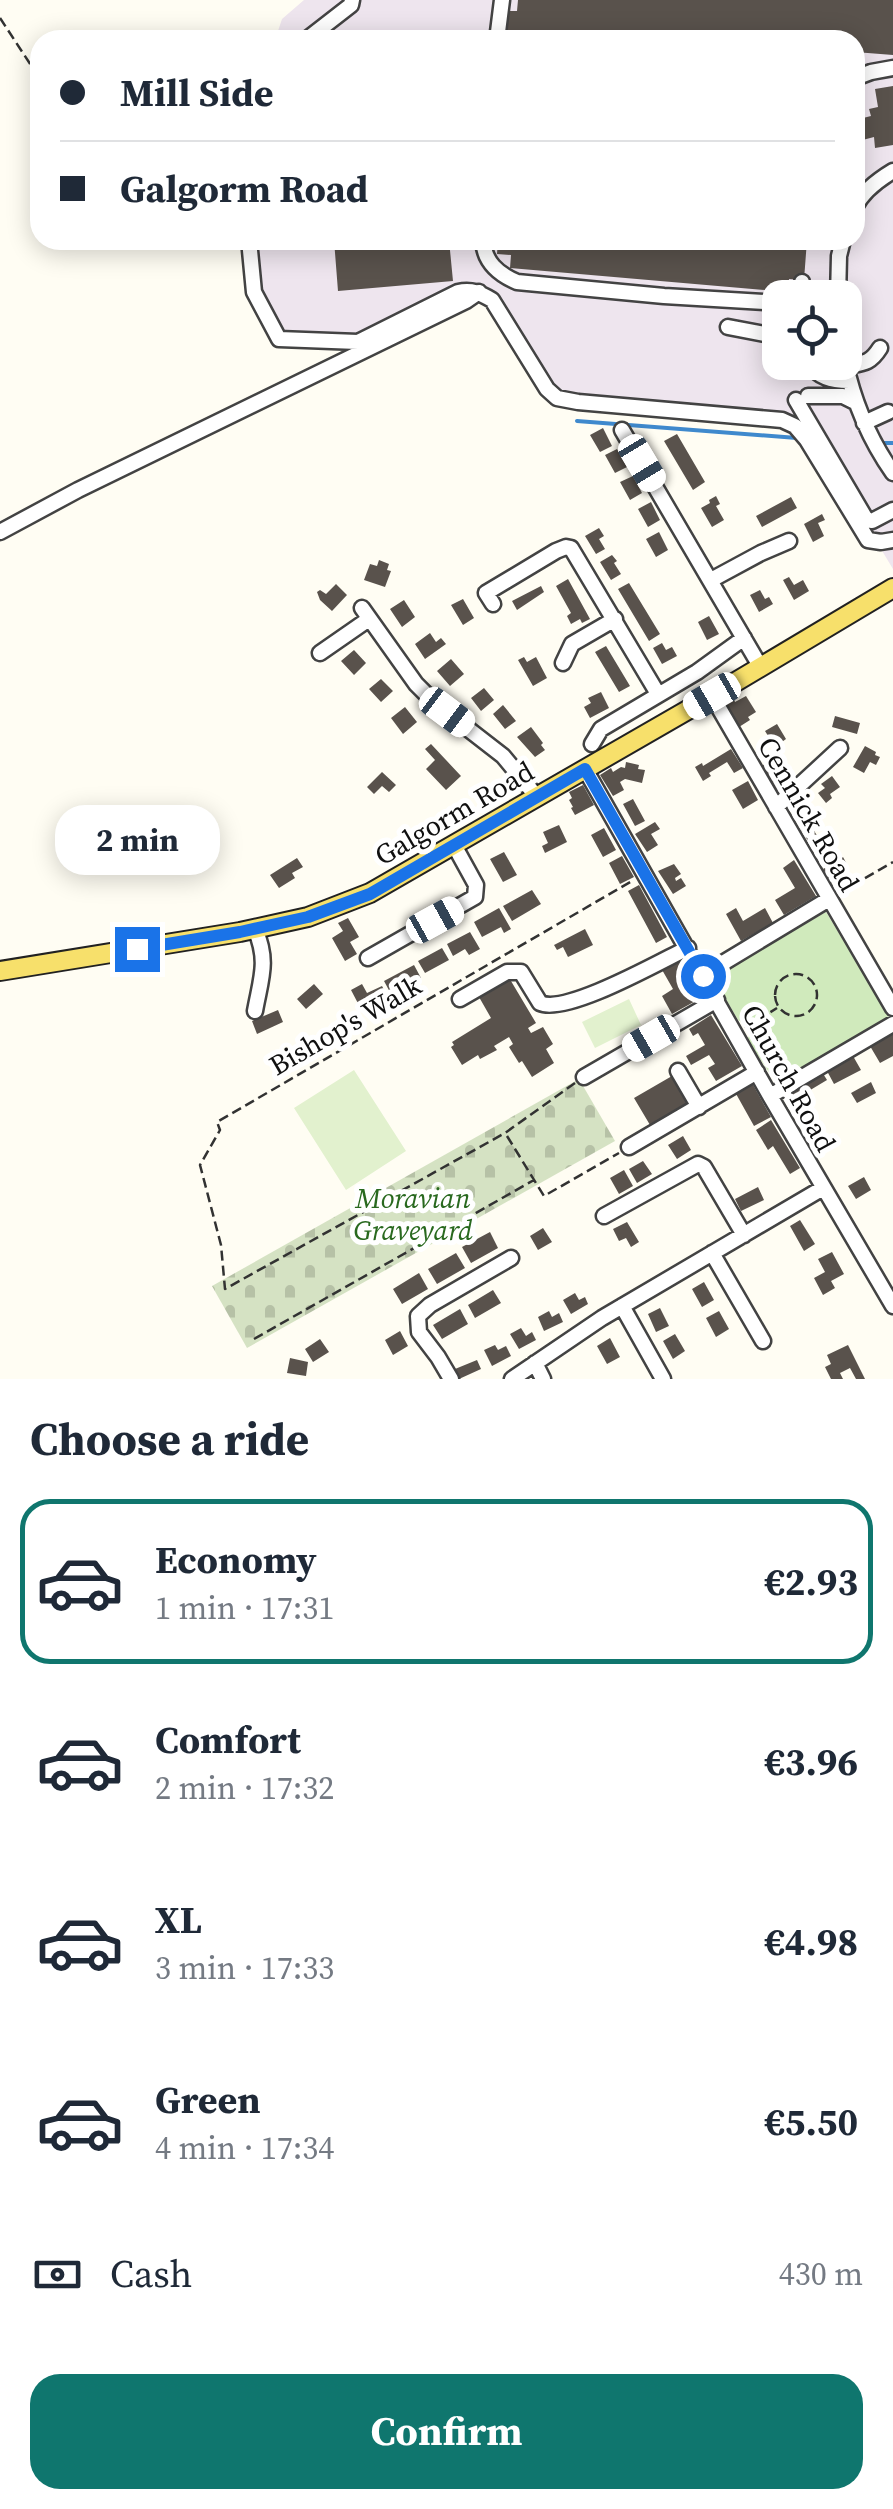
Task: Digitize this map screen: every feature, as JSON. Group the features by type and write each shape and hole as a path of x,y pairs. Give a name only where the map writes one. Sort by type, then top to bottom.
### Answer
{"main road":[{"name":"Galgorm Road","path":"0,971 308,917 370,894 893,588"}],"street":[{"path":"319,30 352,0"},
{"path":"498,30 502,0"},
{"path":"865,74 893,68"},
{"path":"865,193 893,171"},
{"path":"250,250 254,292 274,333 284,340 358,342 458,292 479,292 492,300 547,390 557,398 782,420 795,426 807,440 868,540 893,540"},
{"path":"484,250 502,276 517,282 762,302"},
{"path":"839,280 841,250"},
{"path":"0,532 479,292"},
{"path":"728,327 762,334"},
{"path":"862,368 880,348"},
{"path":"848,380 842,388 804,394 866,519 872,521 893,510"},
{"path":"849,380 879,454 893,473"},
{"path":"864,422 888,412"},
{"path":"622,430 760,666"},
{"path":"711,580 789,541"},
{"path":"493,604 486,593 569,547 658,694"},
{"path":"320,653 366,614 416,684 504,756 537,796"},
{"path":"563,663 572,644 615,620"},
{"path":"592,744 602,729 697,672 744,638"},
{"name":"Cennick Road","path":"712,696 893,1008"},
{"path":"776,807 840,748"},
{"name":"Church Road","path":"585,769 893,1306"},
{"path":"368,958 475,898 474,878 454,845"},
{"path":"703,976 829,899"},
{"path":"255,928 262,946 264,975 255,1011"},
{"path":"460,999 514,971 520,972 540,1003 552,1006 597,992 688,948"},
{"path":"584,1076 717,1000"},
{"path":"770,1096 893,1024"},
{"path":"678,1071 699,1107"},
{"path":"629,1148 757,1072"},
{"path":"604,1216 698,1164 704,1167 744,1234"},
{"path":"512,1379 622,1306 823,1188"},
{"path":"712,1253 763,1341"},
{"path":"451,1379 418,1332 418,1316 512,1258"},
{"path":"622,1306 663,1379"},
{"path":"535,1363 544,1379"}],"path":[{"path":"0,18 30,64"},
{"path":"829,899 893,862"},
{"name":"Bishop's Walk","path":"505,1133 225,1290 221,1245 200,1164 220,1130 217,1122 645,874"},
{"path":"796,974 811,980 816,1002 806,1014 791,1016 778,1008 774,992 782,979 796,974"},
{"path":"735,1034 778,1008"},
{"path":"584,1076 505,1133 534,1180 544,1196 629,1148"},
{"path":"254,1339 534,1180"}],"shaded area":[{"path":"304,0 893,0 893,569 798,411 793,416 563,395 556,391 498,296 480,286 357,338 282,335 261,296 256,250 865,250 865,30 278,30 282,19"}],"green space":[{"path":"826,912 889,1016 779,1081 774,1080 747,1039 748,1026 738,1020 713,977"},
{"path":"629,999 641,1025 595,1048 582,1022"},
{"path":"354,1070 406,1151 346,1190 294,1108"},
{"name":"Moravian Graveyard","path":"579,1079 615,1141 247,1348 212,1286"}],"building":[{"path":"518,0 893,0 893,55 865,53 865,30 506,30 507,11 517,11"},
{"path":"893,86 893,145 875,148 874,137 865,139 865,118 871,116 869,109 878,107 875,89"},
{"path":"335,250 450,250 453,281 338,291"},
{"path":"497,250 806,250 804,280 762,280 762,290 510,268 511,255 497,254"},
{"path":"603,428 612,446 600,452 590,435"},
{"path":"677,434 705,482 693,490 664,441"},
{"path":"617,449 627,467 615,473 605,455"},
{"path":"633,476 642,493 630,500 620,482"},
{"path":"716,496 720,504 716,506 724,520 712,527 701,508"},
{"path":"791,497 797,508 762,527 756,516"},
{"path":"651,502 660,520 648,527 638,509"},
{"path":"822,514 825,520 818,523 824,536 813,542 804,524"},
{"path":"599,528 604,536 599,539 605,549 596,554 585,536"},
{"path":"659,532 668,550 656,557 646,539"},
{"path":"612,555 621,574 611,580 600,562"},
{"path":"379,560 389,564 387,570 391,571 385,587 364,580 370,564 377,566"},
{"path":"789,577 794,585 803,580 809,591 794,600 783,580"},
{"path":"568,579 590,619 582,623 580,619 571,624 567,616 571,613 556,586"},
{"path":"629,583 660,634 649,641 618,589"},
{"path":"336,584 347,595 332,611 317,592 326,594"},
{"path":"541,586 544,592 517,610 512,601"},
{"path":"760,590 773,604 759,612 750,595"},
{"path":"463,599 474,618 463,625 451,605"},
{"path":"404,600 415,617 402,627 390,609"},
{"path":"709,616 719,634 707,640 698,622"},
{"path":"430,633 436,642 441,638 446,644 425,659 415,644"},
{"path":"662,643 666,650 672,647 677,656 662,664 653,648"},
{"path":"606,646 630,686 619,692 595,652"},
{"path":"354,650 366,663 354,675 341,661"},
{"path":"524,657 527,662 536,657 547,678 533,686 518,660"},
{"path":"451,659 464,674 450,686 437,671"},
{"path":"381,679 393,691 381,702 369,689"},
{"path":"484,688 494,700 481,711 471,698"},
{"path":"601,692 609,708 590,718 584,707 591,703 588,698"},
{"path":"746,696 756,712 739,727 726,703"},
{"path":"503,705 516,721 505,729 493,714"},
{"path":"405,707 417,722 403,734 391,718"},
{"path":"835,716 860,723 857,734 832,727"},
{"path":"777,724 786,739 775,747 765,731"},
{"path":"531,727 545,750 535,757 517,737"},
{"path":"431,744 461,776 446,790 426,769 435,760 425,749"},
{"path":"865,746 880,757 876,765 870,762 864,773 853,767"},
{"path":"731,749 743,768 734,773 727,762 703,781 695,767"},
{"path":"778,758 789,784 777,791 761,766"},
{"path":"626,762 645,770 642,783 625,779 620,782 624,790 613,796 600,775 611,768 613,772 625,768"},
{"path":"382,772 396,785 389,792 382,786 374,794 367,787"},
{"path":"832,776 840,787 826,803 818,793 825,788 821,784"},
{"path":"748,781 758,800 743,809 732,790"},
{"path":"583,785 594,805 575,815 569,792"},
{"path":"633,799 645,821 635,826 623,804"},
{"path":"813,815 818,824 812,827 820,841 811,846 798,824"},
{"path":"655,822 660,829 651,834 658,845 647,852 635,834"},
{"path":"559,825 567,842 545,853 542,846 548,843 543,832"},
{"path":"604,828 616,850 603,857 591,835"},
{"path":"504,852 517,875 503,882 490,859"},
{"path":"622,856 634,877 620,884 609,863"},
{"path":"843,857 849,868 831,883 823,869"},
{"path":"297,858 303,867 292,873 295,878 279,888 270,875"},
{"path":"794,860 816,896 784,915 775,900 795,888 783,868"},
{"path":"674,864 681,874 676,881 681,878 686,886 673,894 658,871"},
{"path":"639,885 667,937 656,943 628,891"},
{"path":"532,890 541,904 512,921 503,906"},
{"path":"499,908 511,929 504,933 501,927 482,937 474,922"},
{"path":"736,908 743,921 765,908 773,923 741,941 726,914"},
{"path":"348,918 359,937 350,942 357,954 345,961 332,938 343,931 338,923"},
{"path":"585,929 593,945 568,957 563,947 557,950 554,945"},
{"path":"470,932 480,949 469,955 465,949 453,956 447,944"},
{"path":"442,948 449,960 425,973 418,961"},
{"path":"678,958 701,998 672,1014 662,996 673,989 661,968"},
{"path":"414,965 421,978 391,994 384,981"},
{"path":"508,976 536,1023 528,1028 531,1033 543,1027 553,1044 546,1049 554,1063 532,1077 509,1047 513,1044 509,1037 494,1046 497,1050 462,1065 451,1047 452,1042 491,1018 479,997"},
{"path":"314,984 323,994 306,1009 297,999"},
{"path":"362,984 367,993 382,986 388,997 362,1011 351,990"},
{"path":"278,1010 283,1022 257,1034 252,1021"},
{"path":"711,1015 742,1066 716,1081 708,1068 715,1064 709,1055 691,1065 686,1056 705,1045 698,1033 693,1036 689,1029"},
{"path":"893,1033 893,1056 880,1063 870,1046"},
{"path":"853,1056 861,1070 834,1084 827,1071"},
{"path":"822,1072 827,1080 807,1092 810,1097 801,1102 804,1108 795,1113 786,1096"},
{"path":"672,1076 677,1085 681,1082 684,1088 680,1090 688,1103 650,1125 634,1098"},
{"path":"871,1082 876,1093 857,1103 851,1093"},
{"path":"752,1083 771,1117 754,1126 735,1092"},
{"path":"815,1117 826,1137 813,1144 802,1124"},
{"path":"771,1120 800,1168 790,1174 773,1146 768,1150 756,1130"},
{"path":"683,1136 691,1150 677,1159 668,1145"},
{"path":"643,1161 652,1174 637,1183 629,1169"},
{"path":"624,1170 633,1186 619,1194 610,1178"},
{"path":"864,1177 871,1190 856,1199 848,1186"},
{"path":"758,1187 764,1200 741,1211 735,1199"},
{"path":"800,1220 815,1244 804,1251 790,1226"},
{"path":"627,1222 639,1242 631,1247 626,1238 619,1241 613,1229"},
{"path":"543,1228 552,1242 538,1250 530,1236"},
{"path":"490,1232 498,1248 471,1263 462,1247"},
{"path":"832,1252 844,1274 831,1281 835,1288 823,1295 814,1278 825,1272 818,1259"},
{"path":"456,1253 465,1268 437,1284 428,1269"},
{"path":"419,1273 428,1289 402,1304 393,1289"},
{"path":"704,1282 714,1300 702,1307 692,1289"},
{"path":"493,1290 501,1303 475,1318 468,1305"},
{"path":"575,1293 579,1300 585,1297 588,1304 571,1314 563,1300"},
{"path":"660,1308 669,1326 656,1332 648,1314"},
{"path":"460,1309 468,1324 442,1339 433,1325"},
{"path":"549,1311 552,1317 559,1313 563,1322 544,1331 538,1317"},
{"path":"719,1311 729,1329 716,1337 706,1318"},
{"path":"521,1328 526,1336 532,1332 536,1340 519,1349 510,1334"},
{"path":"400,1331 408,1346 393,1355 385,1340"},
{"path":"675,1334 685,1351 673,1359 663,1341"},
{"path":"610,1338 620,1357 607,1364 597,1346"},
{"path":"320,1339 329,1352 313,1362 305,1349"},
{"path":"495,1345 498,1350 506,1346 511,1356 492,1366 484,1350"},
{"path":"848,1345 865,1379 856,1379 850,1368 840,1373 843,1379 831,1379 825,1367 831,1364 827,1355"},
{"path":"290,1358 308,1362 306,1376 287,1373"},
{"path":"477,1360 481,1369 459,1379 455,1369"}],"waterway":[{"path":"577,421 797,438"},
{"path":"883,443 893,443"}],"route":[{"path":"137,949 308,917 370,894 585,769 703,976"}]}
